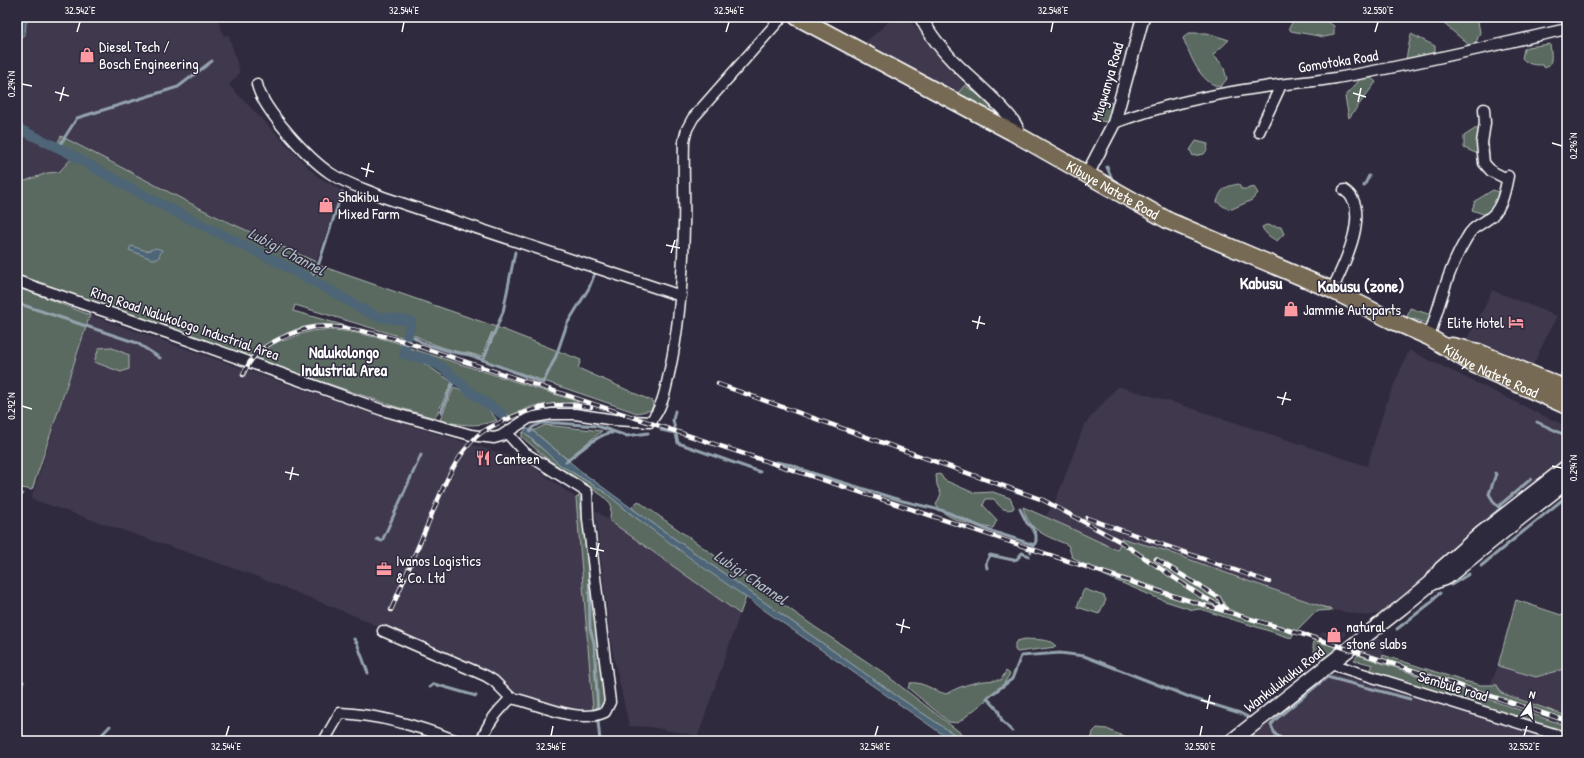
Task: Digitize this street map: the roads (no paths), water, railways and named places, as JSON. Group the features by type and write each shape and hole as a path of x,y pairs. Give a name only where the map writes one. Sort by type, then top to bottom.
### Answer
{"main road":[{"name":"Kibuye Natete Road","path":"797,17 1012,132 1169,221 1332,290 1434,340 1472,364 1567,406"},
{"name":"Kibuye Natete Road","path":"1434,340 1478,352 1567,389"},
{"name":"Wankulukuku Road","path":"1232,741 1331,664 1431,583 1440,569 1567,467"},
{"name":"Wankulukuku Road","path":"1431,583 1448,577 1521,516 1567,482"}],"street":[{"name":"Ring Road Nalukologo Industrial Area","path":"17,281 163,331 382,410 470,435 494,438 506,433 529,418 552,414 575,414 615,420 650,422 659,410 668,381 678,331 684,225 684,141 687,129 693,118 782,17"},
{"path":"922,17 926,27 951,59 1000,105 1016,124 1017,129 1012,132"},
{"name":"Mugwanya Road","path":"1087,175 1114,123 1143,17"},
{"name":"Gomotoka Road","path":"1114,123 1194,99 1396,67 1567,29"},
{"path":"257,84 258,91 264,103 284,128 316,161 330,173 342,180 383,197 681,296"},
{"path":"1259,132 1281,85"},
{"path":"1434,340 1445,286 1465,239 1475,226 1488,220 1496,211 1504,196 1508,178 1491,171 1484,162 1482,143 1485,123 1484,109"},
{"path":"1332,290 1348,256 1354,234 1354,202 1350,194 1344,190"},
{"path":"383,631 486,676 494,681 511,698 558,712 592,716 605,712 610,702 610,696 588,519 587,492 525,453 506,433"},
{"name":"Sembule road","path":"1331,664 1567,738"},
{"path":"482,741 493,718 511,698"},
{"path":"324,741 340,713 371,716 401,722 431,730 457,741"}],"water":[{"path":"17,17 30,17 26,23 25,35 17,41"},
{"path":"131,246 147,251 156,248 162,250 158,259 152,259 129,250"},
{"path":"526,428 533,431 582,472 634,510 897,696 964,741 952,741 701,566 631,514 606,493 559,464 524,432"}],"waterway":[{"path":"61,149 61,143 77,118 178,87 212,61"},
{"name":"Lubigi Channel","path":"17,128 65,151 137,192 274,260 378,317 411,321 404,354 427,359 443,368 473,394 502,414"},
{"path":"1107,167 1113,181"},
{"path":"1364,186 1369,176"},
{"path":"311,280 319,263 342,192"},
{"path":"1179,216 1191,222"},
{"path":"483,360 503,312 515,252"},
{"path":"409,334 423,343 452,352 470,355 543,383 556,356 567,324 589,288 595,273"},
{"path":"17,303 137,343 160,358"},
{"path":"1560,379 1563,371 1567,368"},
{"path":"441,412 455,378"},
{"path":"675,411 673,420 678,443 760,472"},
{"path":"1537,422 1567,436"},
{"path":"530,432 533,427 542,423 557,423 597,426 627,436 648,433"},
{"path":"661,430 676,433"},
{"path":"566,462 595,439 607,433 612,433"},
{"path":"377,539 382,541 421,455"},
{"path":"776,462 792,465 809,472 903,501 944,511 988,530 1034,545"},
{"path":"1495,473 1496,474 1489,494 1495,504 1499,507"},
{"path":"1483,527 1482,524 1500,509 1500,505 1531,479"},
{"path":"17,493 22,494"},
{"path":"1481,566 1567,496"},
{"path":"581,499 583,519"},
{"path":"1020,509 1027,523 1032,527 1036,535 1036,541 1033,548"},
{"path":"987,568 986,563 990,555 1013,560 1017,559 1022,553 1029,556"},
{"path":"589,570 590,628 594,643 598,712"},
{"path":"1451,585 1469,574"},
{"path":"1397,629 1433,601 1434,598 1440,593"},
{"path":"354,639 357,643 368,673"},
{"path":"1012,731 1002,721 998,710 987,698 1012,679 1021,656 1060,653 1084,656 1192,698 1240,713 1251,719"},
{"path":"1285,741 1275,734 1271,725 1276,719 1327,677 1410,699"},
{"path":"17,678 23,682"},
{"path":"430,687 434,684 476,696"},
{"path":"1265,706 1271,700"},
{"path":"598,721 600,741"},
{"path":"96,741 110,726"},
{"path":"1257,741 1260,739 1263,741"}],"railway":[{"path":"243,375 249,363 262,349 279,339 314,327 324,326 345,328 369,332 400,340 1177,597 1308,636 1567,721"},
{"path":"718,384 1043,500 1121,542 1201,596 1222,607"},
{"path":"391,610 448,478 468,445 486,430 526,412 546,406 556,405 591,407"},
{"path":"1087,518 1269,582"},
{"path":"1156,559 1219,598 1226,609"}],"place":[{"name":"Diesel Tech / Bosch Engineering","path":"87,55"},
{"name":"Shakibu Mixed Farm","path":"326,205"},
{"name":"Jammie Autoparts","path":"1291,309"},
{"name":"Elite Hotel","path":"1516,322"},
{"name":"Canteen","path":"483,458"},
{"name":"Ivanos Logistics & Co. Ltd","path":"384,569"},
{"name":"natural stone slabs","path":"1334,635"}],"district":[{"name":"Kabusu","path":"1261,282"},
{"name":"Kabusu (zone)","path":"1361,285"},
{"name":"Nalukolongo Industrial Area","path":"344,361"}]}
